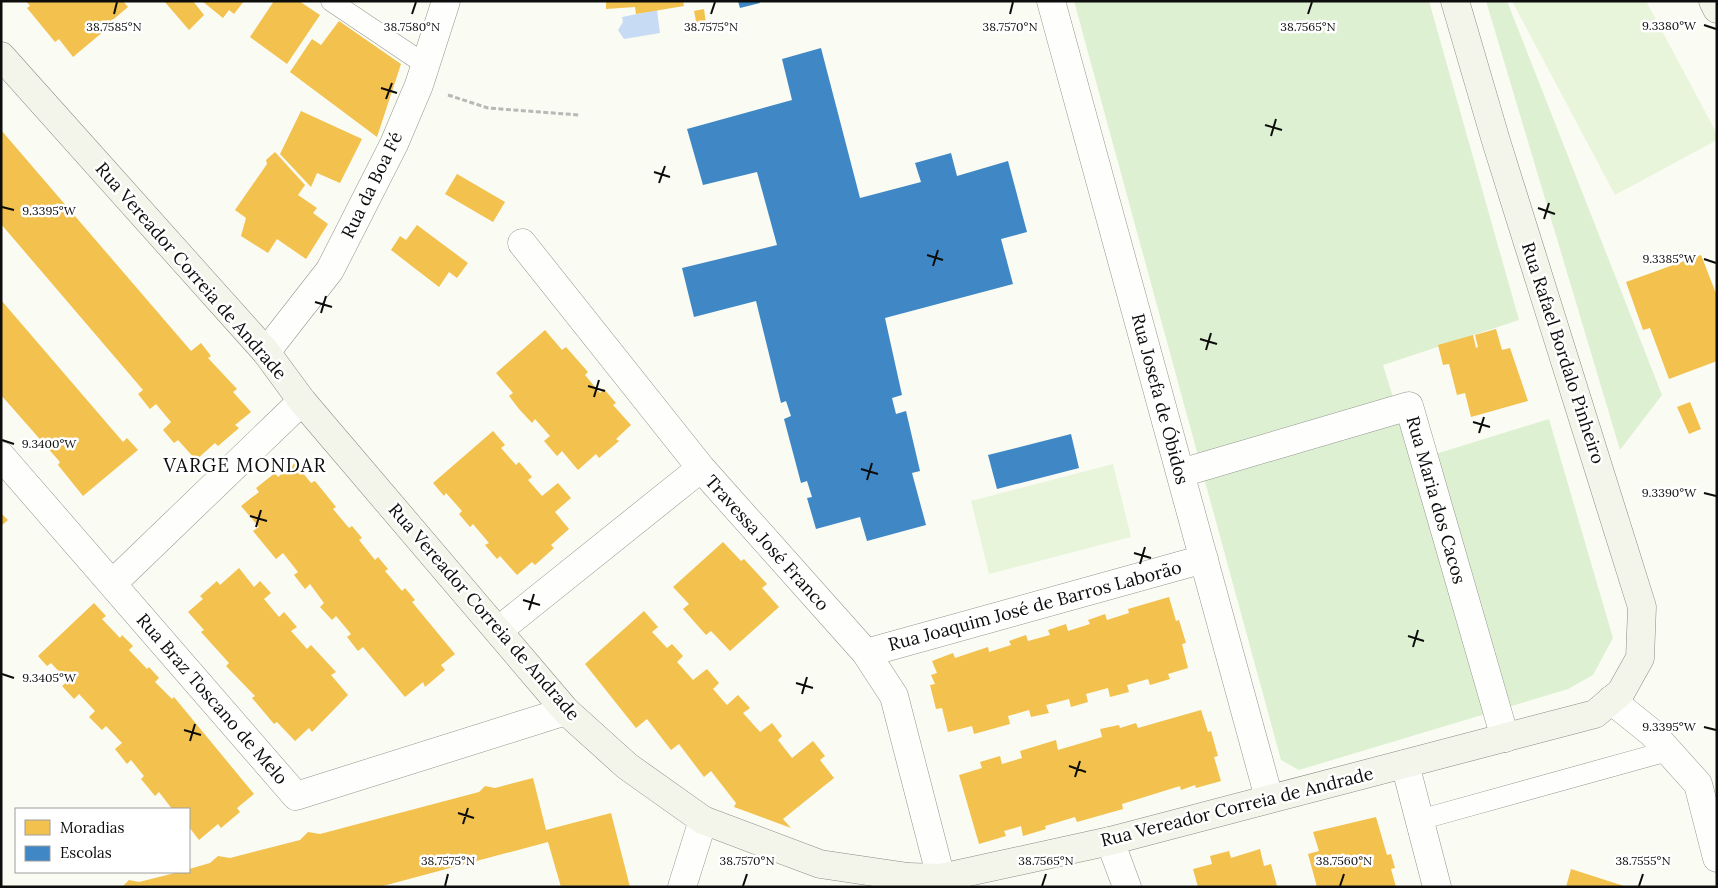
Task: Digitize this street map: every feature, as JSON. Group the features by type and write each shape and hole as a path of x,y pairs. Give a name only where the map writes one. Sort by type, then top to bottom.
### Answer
{"street":[{"name":"Rua da Boa Fé","path":"266,352 330,270 394,144 422,75 446,1"},
{"name":"Rua Josefa de Óbidos","path":"1051,1 1269,798"},
{"name":"Rua Rafael Bordalo Pinheiro","path":"1455,1 1496,141 1642,607 1640,658 1621,692 1611,700"},
{"path":"1713,1 1717,9"},
{"name":"Rua Vereador Correia de Andrade","path":"1,56 266,352 302,401 499,630 566,711 628,766 703,820 820,864 908,877 941,878 1110,841 1505,738 1595,714 1611,700"},
{"name":"Travessa José Franco","path":"522,243 701,468 866,653 894,696 941,878"},
{"path":"112,584 302,401"},
{"name":"Rua Maria dos Cacos","path":"1181,473 1409,406 1505,738"},
{"name":"Rua Braz Toscano de Melo","path":"1,456 296,796 566,711"},
{"path":"499,630 701,468"},
{"name":"Rua Joaquim José de Barros Laborão","path":"866,653 1204,559"},
{"path":"1611,700 1652,732 1698,784 1717,858"},
{"path":"1405,764 1437,887"},
{"path":"682,887 703,820"},
{"path":"1110,841 1127,887"}],"lane":[{"path":"331,1 422,75"},
{"path":"1419,820 1668,750"}],"path":[{"path":"422,75 488,108 579,115"}],"green space":[{"path":"1074,1 1429,1 1519,320 1383,365 1413,461 1549,419 1613,638 1593,675 1568,689 1299,770 1281,760"},
{"path":"1486,1 1507,1 1662,395 1620,450"},
{"path":"1512,1 1646,1 1717,134 1717,140 1615,195"},
{"path":"1113,464 1131,537 989,574 971,501"}],"water":[{"path":"657,10 660,33 624,39 618,30 623,22 622,17"}],"building: Moradias":[{"path":"26,1 123,1 128,7 102,29 104,31 73,57 59,39 55,42 27,8 30,6"},
{"path":"164,1 193,1 204,15 189,30"},
{"path":"202,1 244,1 234,14 229,10 223,18"},
{"path":"274,1 299,1 320,15 287,64 250,37"},
{"path":"606,1 683,1 684,6 636,14 635,7 606,9"},
{"path":"704,9 706,24 697,26 694,11"},
{"path":"339,21 401,64 377,137 290,72 312,39 321,45"},
{"path":"301,111 362,139 340,183 317,173 311,187 280,154"},
{"path":"1,130 191,351 201,343 211,356 208,358 237,389 233,392 251,412 235,425 239,428 218,446 215,443 196,460 178,440 174,443 163,430 171,422 156,404 150,409 138,394 143,390 1,224"},
{"path":"275,152 305,185 298,195 317,208 313,213 328,224 306,259 277,239 268,253 241,236 246,218 235,210 267,164 266,160"},
{"path":"457,174 505,202 493,222 445,194"},
{"path":"417,225 468,263 457,278 449,272 439,287 391,250 400,236 406,240"},
{"path":"1701,255 1717,296 1717,361 1669,379 1650,328 1643,330 1626,282"},
{"path":"1,300 123,442 127,438 138,450 83,496 58,465 60,462 1,395"},
{"path":"1496,329 1502,350 1510,348 1528,401 1471,417 1465,393 1457,395 1449,364 1443,365 1438,345 1473,335 1476,348 1478,347 1475,335"},
{"path":"545,330 562,350 566,347 588,372 585,375 600,393 604,389 616,403 613,405 631,425 616,439 619,441 599,458 596,454 578,470 562,451 557,456 544,441 550,436 535,419 532,423 519,409 509,396 513,393 496,373"},
{"path":"1690,402 1701,429 1689,434 1677,407"},
{"path":"493,431 505,445 501,448 516,465 519,462 532,477 528,480 542,496 558,483 571,498 555,512 569,529 551,545 554,548 535,565 532,562 517,575 500,556 497,559 485,545 489,543 473,524 470,527 459,514 462,511 446,493 444,496 433,483"},
{"path":"295,463 311,483 315,481 336,507 333,509 349,528 352,526 362,538 359,540 375,560 378,557 388,569 385,571 402,591 405,588 415,600 412,602 455,654 441,665 445,670 425,687 423,682 405,697 363,647 358,651 347,637 351,634 336,616 332,620 320,607 324,603 310,584 305,589 294,575 298,572 283,553 276,559 253,531 259,527 241,506 259,492 256,488 275,473 278,477"},
{"path":"1,513 8,520 1,526"},
{"path":"723,542 741,561 744,559 767,584 762,588 779,607 730,651 711,631 706,635 683,609 689,604 673,587"},
{"path":"239,568 254,587 260,581 271,593 264,599 279,617 284,612 297,627 291,631 307,649 311,645 336,672 331,675 348,695 312,732 309,728 295,741 277,722 274,724 252,698 255,696 226,666 229,663 201,632 204,630 188,612 203,599 200,596 217,581 220,585"},
{"path":"1169,597 1176,621 1179,620 1186,643 1182,644 1188,668 1168,674 1170,679 1150,685 1148,679 1127,685 1129,692 1110,697 1108,688 1086,694 1088,702 1071,707 1069,699 1046,705 1049,713 1031,717 1029,710 1008,716 1010,724 974,734 972,726 948,732 942,708 936,709 930,685 935,684 931,675 937,673 932,661 953,653 955,658 988,647 989,652 1011,645 1009,641 1026,635 1028,641 1050,635 1048,630 1066,624 1068,631 1090,624 1088,620 1105,614 1107,620 1129,613 1128,609"},
{"path":"94,603 106,616 102,619 120,638 122,635 133,646 129,650 147,669 149,667 159,678 155,682 172,699 174,697 254,794 237,808 240,812 221,828 218,824 199,840 190,828 190,808 171,808 159,792 155,796 141,779 144,776 131,760 127,764 115,749 122,743 106,726 102,730 89,717 95,711 79,694 74,699 62,686 68,681 51,663 47,666 38,656"},
{"path":"644,611 658,627 652,632 667,648 672,644 683,656 677,662 693,680 707,669 719,683 713,689 727,705 738,695 750,708 743,713 760,732 772,723 782,736 778,740 792,758 813,741 825,756 820,760 834,778 783,819 791,828 734,807 736,803 711,771 704,777 679,744 671,750 647,719 636,728 585,664"},
{"path":"1201,710 1208,732 1211,731 1218,756 1214,757 1221,781 1196,788 1195,785 1181,790 1180,786 1122,804 1123,809 1077,822 1075,817 1045,826 1046,829 1023,836 1021,826 1004,831 1006,836 979,844 959,775 982,768 980,762 1000,756 1002,764 1022,758 1020,751 1056,740 1058,750 1102,737 1100,729 1119,725 1120,728 1136,723 1138,728"},
{"path":"533,778 546,830 611,813 630,887 561,887 548,842 379,887 122,887 129,880 139,882 175,873 190,873 190,869 210,863 218,856 230,858 300,840 308,832 320,834 479,792 485,786 495,788"},
{"path":"1376,817 1387,855 1391,854 1395,868 1391,869 1396,887 1317,887 1308,854 1319,851 1313,832"},
{"path":"1260,849 1264,866 1271,864 1277,886 1198,887 1193,869 1212,864 1210,856 1229,851 1231,858"},
{"path":"1571,869 1624,886 1624,887 1566,887"}],"building: Escolas":[{"path":"738,1 759,1 760,3 740,8"},
{"path":"821,48 860,198 921,182 915,163 951,153 957,176 1008,161 1027,232 1001,239 1013,284 885,318 902,395 892,398 896,414 906,411 920,471 912,473 926,525 867,541 860,517 816,529 807,498 812,497 807,481 801,483 784,419 791,416 786,401 781,403 756,301 694,317 682,268 777,245 757,172 703,185 687,129 792,100 782,59"},
{"path":"1071,434 1079,468 997,489 988,455"}],"district":[{"name":"VARGE MONDAR","path":"245,465"}]}
